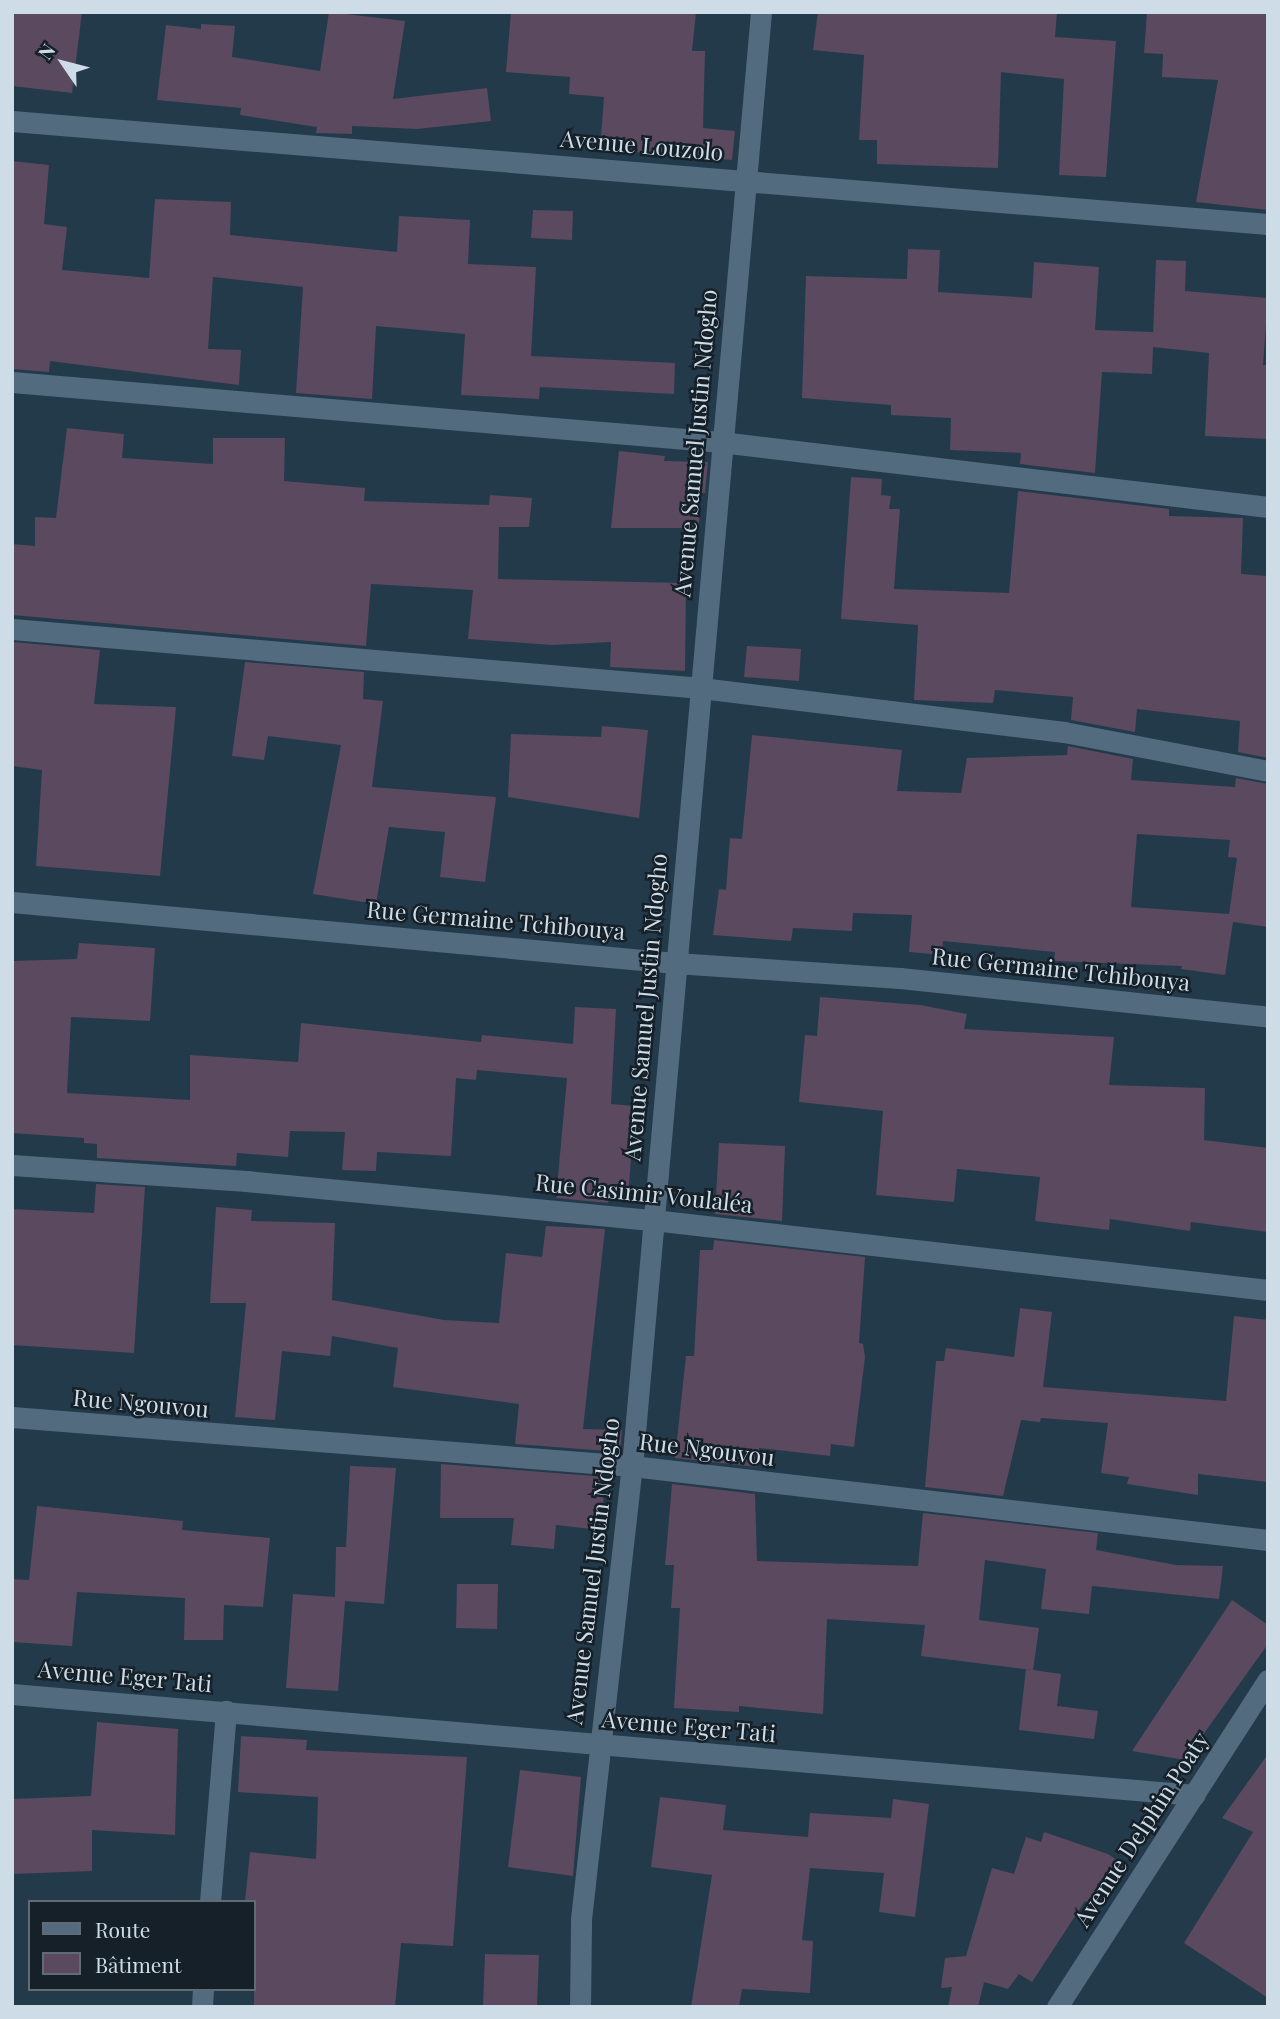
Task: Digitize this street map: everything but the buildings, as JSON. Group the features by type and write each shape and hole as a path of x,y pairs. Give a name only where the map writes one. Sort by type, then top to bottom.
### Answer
{"street":[{"name":"Avenue Samuel Justin Ndogho","path":"580,2007 580,1919 632,1466 761,12"},
{"name":"Avenue Louzolo","path":"12,121 1268,225"},
{"path":"12,382 721,442 1268,507"},
{"path":"12,629 701,688 1064,732 1268,771"},
{"name":"Rue Germaine Tchibouya","path":"12,902 675,962 900,978 1268,1017"},
{"name":"Rue Casimir Voulaléa","path":"12,1165 246,1181 653,1220 1268,1290"},
{"name":"Rue Ngouvou","path":"12,1417 632,1466 1268,1540"},
{"name":"Avenue Delphin Poaty","path":"1057,2007 1268,1680"},
{"name":"Avenue Eger Tati","path":"12,1694 1195,1795"},
{"path":"209,1900 226,1711"}]}
